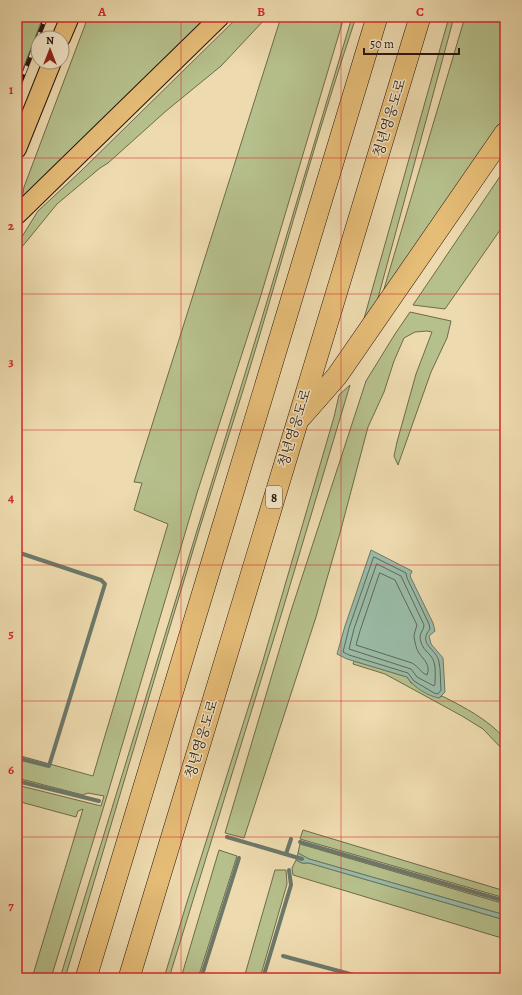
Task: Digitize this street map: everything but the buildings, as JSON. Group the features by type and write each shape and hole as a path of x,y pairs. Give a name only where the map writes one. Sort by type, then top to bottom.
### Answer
{"highway":[{"path":"86,978 377,17"},
{"name":"청년영웅도로","path":"129,978 296,421 420,17"},
{"path":"296,421 337,376 505,133"}],"main road":[{"path":"64,30 70,17"},
{"path":"17,215 220,17"},
{"path":"17,149 49,70"}],"green space":[{"path":"32,17 43,17 38,30 30,30 30,50 17,84 17,22"},
{"path":"88,17 212,17 22,199 24,187 68,70 70,70 70,65"},
{"path":"238,17 267,17 221,66 166,111 108,163 57,204 17,253 18,243 38,211 81,171"},
{"path":"281,17 344,17 261,295 197,493 51,978 32,978 83,809 78,811 76,817 17,801 17,785 101,806 104,796 88,793 83,795 17,778 17,755 93,776 168,524 134,510 142,483 134,482"},
{"path":"352,17 356,17 201,524 65,978 60,978 259,328"},
{"path":"449,17 454,17 368,335 358,340"},
{"path":"465,17 505,17 505,123 378,309"},
{"path":"505,169 505,223 445,309 413,305"},
{"path":"410,312 451,321 447,338 431,372 398,465 394,456 397,442 416,374 432,332 415,332 404,338 394,361 384,392 368,427 316,617 244,838 225,833 290,614 366,381"},
{"path":"350,385 282,612 169,978 164,978 262,664 334,417 339,395"},
{"path":"354,661 407,677 411,683 439,698 442,696 467,709 499,732 505,739 505,752 483,729 462,716 385,674 353,664"},
{"path":"303,830 505,891 505,898 300,839"},
{"path":"300,844 505,904 505,915 309,859 298,853"},
{"path":"219,850 237,856 198,978 181,978"},
{"path":"296,860 302,863 309,863 505,920 505,939 293,875 292,868"},
{"path":"275,870 286,870 287,884 260,978 244,978"}],"water":[{"path":"371,550 412,571 410,576 433,623 435,631 429,636 431,644 443,658 445,692 439,698 421,690 407,677 347,659 337,654"},
{"path":"298,853 309,859 505,915 505,920 309,863 302,863 296,860"}],"waterway":[{"path":"17,552 101,580 105,584 49,766 17,758"},
{"path":"17,781 99,801"},
{"path":"227,837 302,859"},
{"path":"286,854 291,839"},
{"path":"300,842 505,901"},
{"path":"201,978 239,858"},
{"path":"263,978 291,885 289,870"},
{"path":"283,956 365,978"}],"railway":[{"path":"17,91 46,17"}]}
